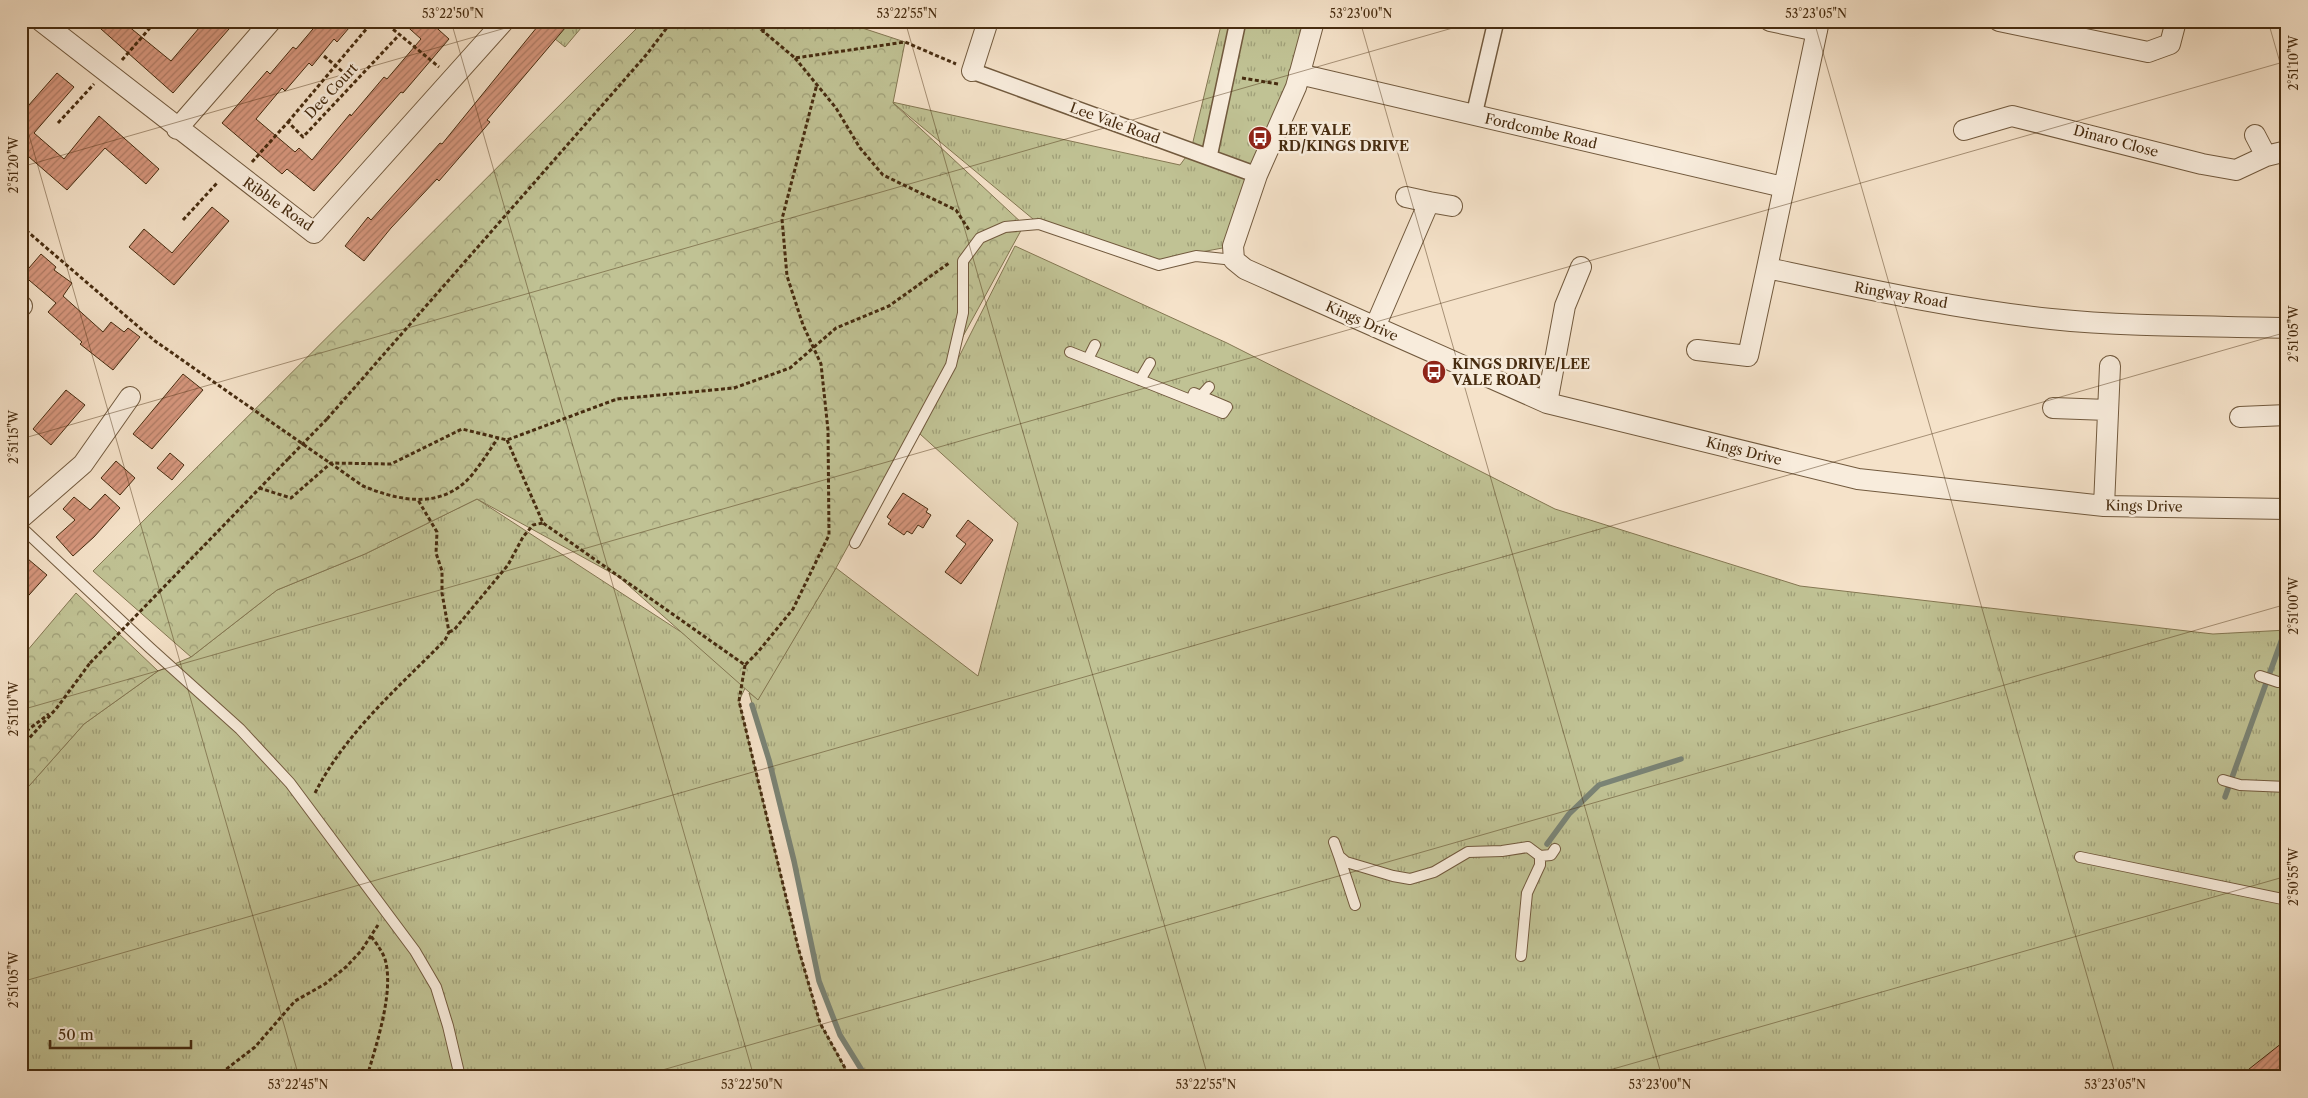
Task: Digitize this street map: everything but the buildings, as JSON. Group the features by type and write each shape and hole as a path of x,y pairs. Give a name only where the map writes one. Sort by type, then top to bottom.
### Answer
{"street":[{"name":"Ribble Road","path":"41,21 177,129 314,233 504,21"},
{"path":"177,129 271,21"},
{"path":"972,72 988,21"},
{"path":"1209,157 1238,21"},
{"path":"1234,260 1233,246 1257,175 1297,81 1314,21"},
{"path":"1474,116 1496,21"},
{"path":"1697,350 1748,356 1782,188 1818,26 1770,21"},
{"path":"1999,21 2148,52 2170,44 2176,21"},
{"name":"Lee Vale Road","path":"972,72 1257,175"},
{"name":"Fordcombe Road","path":"1297,81 1474,116 1782,188"},
{"name":"Dinaro Close","path":"1964,130 2012,116 2202,164 2236,170 2266,156 2287,151"},
{"path":"2255,134 2266,156"},
{"path":"1406,197 1452,206"},
{"path":"1375,327 1429,202"},
{"name":"Kings Drive","path":"1234,260 1245,269 1547,403 1858,479 2104,506 2287,509"},
{"path":"1547,403 1566,306 1581,267"},
{"name":"Ringway Road","path":"1767,268 1900,297 2051,319 2287,328"},
{"path":"2104,506 2110,366"},
{"path":"21,518 83,464 130,396"},
{"path":"2054,408 2108,410"},
{"path":"2240,417 2287,415"}],"lane":[{"path":"855,543 951,365 963,313 963,261 976,242 1005,227 1039,224 1160,265 1196,256 1214,256 1234,260"},
{"path":"1088,359 1095,345"},
{"path":"1070,352 1088,359 1140,380 1190,400 1223,413 1227,407 1194,393 1190,400"},
{"path":"1140,380 1150,363"},
{"path":"1201,396 1209,386"},
{"path":"21,527 240,729 290,783 415,951 436,987 448,1026 460,1077"},
{"path":"2260,676 2278,682"},
{"path":"2223,780 2240,784 2287,787"},
{"path":"1334,842 1355,905"},
{"path":"1339,856 1354,865 1410,879 1434,872 1468,852 1502,851 1528,846 1540,856 1551,855 1555,848"},
{"path":"1521,956 1527,893 1540,865 1540,856"},
{"path":"2080,858 2287,900"}],"path":[{"path":"58,123 156,21"},
{"path":"288,122 373,21"},
{"path":"383,21 453,78"},
{"path":"21,747 56,710 90,663 327,419 647,54 672,21"},
{"path":"258,488 291,498 331,463 391,464 462,429 506,440 617,399 734,388 790,368 836,328 888,306 942,269 976,242 956,210 883,175 860,148 836,108 795,58 751,21"},
{"path":"763,33 765,21"},
{"name":"Dee Court","path":"183,220 288,122 303,137 399,35"},
{"path":"795,58 906,42 972,72"},
{"path":"324,56 355,82"},
{"path":"1226,75 1297,81"},
{"path":"817,84 782,219 788,276 804,325 821,364 828,430 829,534 793,609 745,665 739,701 798,947 820,1023 850,1077"},
{"path":"21,226 154,341 372,490 389,497 418,500 443,495 469,477 498,438"},
{"path":"506,440 542,524 745,665"},
{"path":"308,807 330,766 354,733 445,640 449,632 442,593 442,571 436,553 437,532 418,500"},
{"path":"449,632 454,630 505,570 523,537 532,525 542,524"},
{"path":"21,735 56,710"},
{"path":"216,1077 255,1047 295,1001 325,984 346,967 371,936 385,910"},
{"path":"367,1077 383,1019 387,981 386,964 371,936"}],"green space":[{"path":"533,21 587,21 565,47"},
{"path":"644,21 841,21 905,42 893,103 1024,225 836,568 758,700 619,577 477,499 365,554 277,590 191,657 93,571"},
{"path":"1222,21 1314,21 1233,246 1159,260 1039,224 892,102 1180,165 1191,150"},
{"path":"1015,246 1227,343 1555,509 1800,586 2213,634 2287,630 2287,1077 866,1077 840,1035 819,981 794,861 769,760 749,693 758,699 836,568 978,676 1018,523 920,434"},
{"path":"477,499 698,643 747,684 739,701 798,947 820,1023 850,1077 21,1077 21,795 84,724 158,671 191,657 277,590 365,554"},
{"path":"76,593 158,671 84,724 21,795 21,658"}],"waterway":[{"path":"2225,797 2282,639"},
{"path":"752,705 769,760 794,861 819,981 840,1035 866,1077"},
{"path":"1547,844 1569,814 1599,785 1681,759"}],"place":[{"name":"LEE VALE RD/KINGS DRIVE","path":"1260,138"},
{"name":"KINGS DRIVE/LEE VALE ROAD","path":"1434,372"}]}
